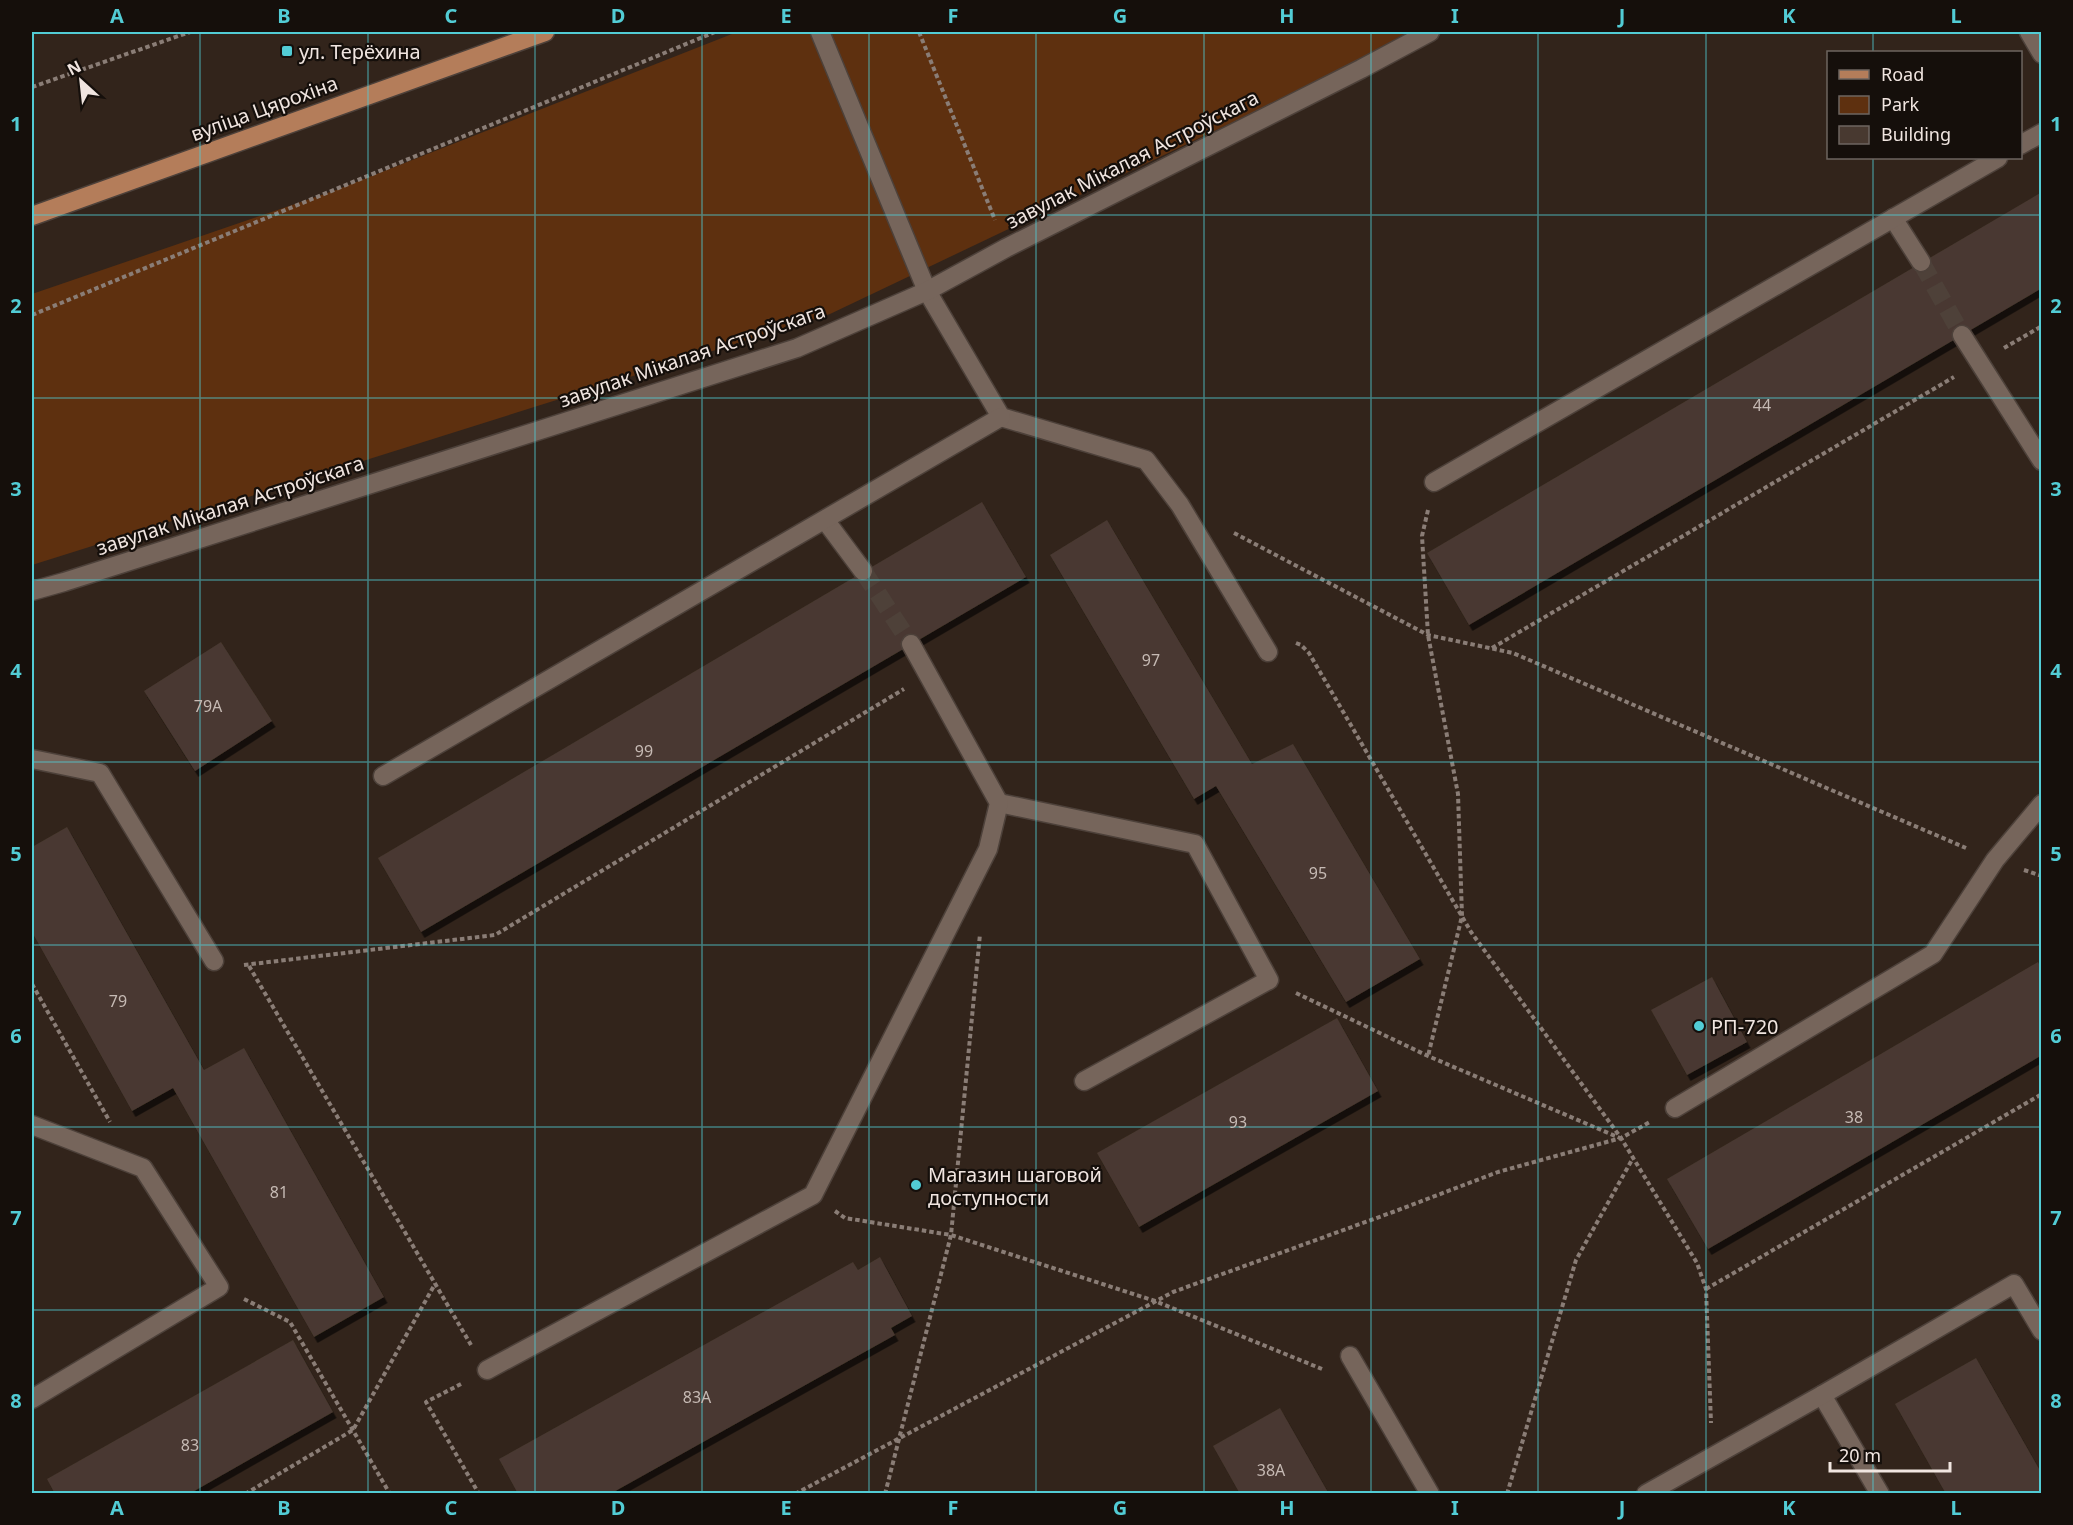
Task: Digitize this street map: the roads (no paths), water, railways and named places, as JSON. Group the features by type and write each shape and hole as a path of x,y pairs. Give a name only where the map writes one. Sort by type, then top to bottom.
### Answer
{"main road":[{"name":"вуліца Цярохіна","path":"32,216 545,32"}],"street":[{"path":"820,32 927,291 1001,417 1146,460 1180,505 1268,652"},
{"name":"завулак Мікалая Астроўскага","path":"32,591 796,348 927,291 1006,248 1430,32"},
{"path":"2029,32 2042,54"},
{"path":"2022,144 2042,133"},
{"path":"1434,482 1996,159"},
{"path":"1893,218 1921,262"},
{"path":"1962,335 2042,461"},
{"path":"383,776 1001,417"},
{"path":"825,520 864,572"},
{"path":"487,1370 813,1195 988,849 999,803 911,644"},
{"path":"32,759 100,773 214,961"},
{"path":"999,803 1194,844 1269,980 1084,1081"},
{"path":"1675,1108 1934,954 1995,860 2042,804"},
{"path":"32,1125 143,1168 219,1287 32,1399"},
{"path":"1646,1494 2014,1284 2042,1331"},
{"path":"1350,1356 1430,1494"},
{"path":"1822,1395 1880,1494"}],"tunnel":[{"path":"1921,262 1962,335"},
{"path":"863,571 911,644"}],"place":[{"name":"ул. Терёхина","path":"287,51"},
{"name":"РП-720","path":"1699,1026"},
{"name":"Магазин шаговой доступности","path":"916,1185"}]}
